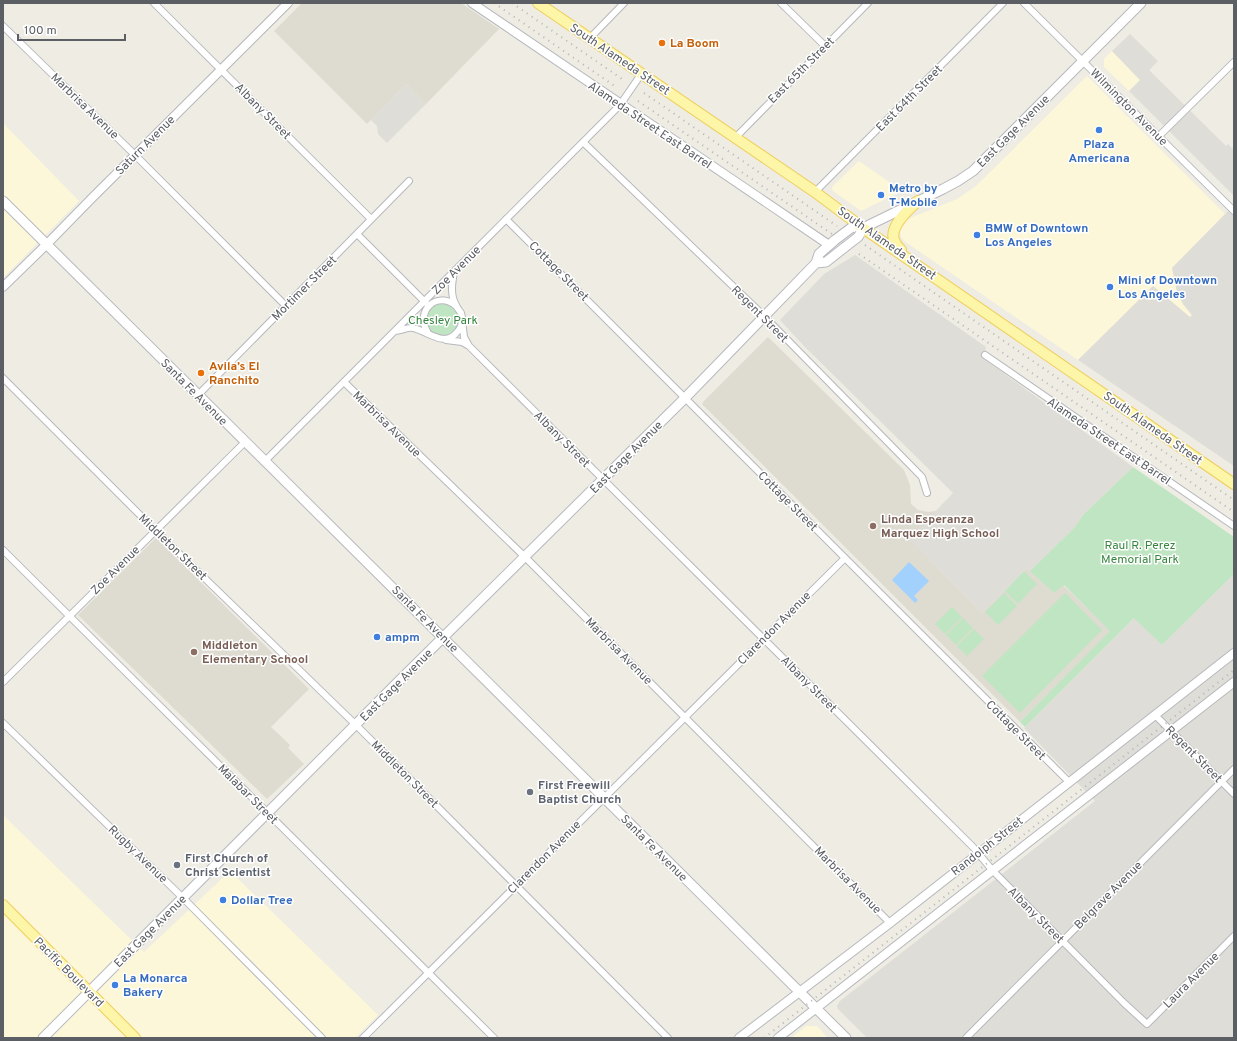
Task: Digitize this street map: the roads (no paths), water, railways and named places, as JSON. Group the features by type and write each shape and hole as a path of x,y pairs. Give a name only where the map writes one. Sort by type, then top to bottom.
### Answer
{"main road":[{"name":"South Alameda Street","path":"538,3 815,192 861,231 909,259 1234,484"},
{"name":"East Gage Avenue","path":"816,263 826,262 858,237 861,231 958,181 974,171 1141,3"},
{"name":"Santa Fe Avenue","path":"3,201 48,244 79,278 264,462 846,1038"},
{"path":"909,259 894,242 893,234 895,226 900,219 918,201"},
{"name":"East Gage Avenue","path":"43,1038 685,398 816,263 819,254 851,228 861,231"},
{"name":"Pacific Boulevard","path":"3,905 135,1038"}],"street":[{"name":"Albany Street","path":"154,3 371,219"},
{"name":"Saturn Avenue","path":"3,287 48,244 288,3"},
{"name":"Alameda Street East Barrel","path":"472,3 620,105 832,243"},
{"path":"590,38 624,3"},
{"path":"781,3 825,46"},
{"name":"East 65th Street","path":"735,138 868,3"},
{"name":"East 64th Street","path":"815,192 1003,3"},
{"name":"Wilmington Avenue","path":"1024,3 1234,211"},
{"name":"Marbrisa Avenue","path":"3,26 286,306"},
{"path":"1159,136 1234,62"},
{"name":"Zoe Avenue","path":"264,462 395,331 426,304 454,272 620,105 642,73"},
{"name":"Regent Street","path":"583,142 764,316 922,477 927,493"},
{"name":"Mortimer Street","path":"198,395 409,181"},
{"name":"Cottage Street","path":"506,219 1069,782"},
{"path":"357,234 426,304"},
{"name":"Albany Street","path":"454,272 451,290 462,320 464,337 469,346"},
{"path":"426,304 442,300 450,302 456,306"},
{"path":"426,304 423,319 424,327 428,333"},
{"path":"443,339 449,338 455,334 460,328 462,320"},
{"name":"Albany Street","path":"395,331 412,328 428,333 437,338 462,342 469,346 764,638 979,853 993,871 1147,1024"},
{"name":"Alameda Street East Barrel","path":"985,355 1234,526"},
{"name":"Middleton Street","path":"3,378 155,530 356,725 668,1038"},
{"name":"Marbrisa Avenue","path":"344,382 524,557 890,923"},
{"name":"Zoe Avenue","path":"3,682 245,442"},
{"name":"Malabar Street","path":"3,550 494,1038"},
{"name":"Clarendon Avenue","path":"363,1038 845,558"},
{"name":"Randolph Street","path":"739,1038 890,923 1234,653"},
{"name":"Randolph Street","path":"778,1038 1234,682"},
{"name":"Regent Street","path":"1155,715 1234,794"},
{"name":"Rugby Avenue","path":"3,723 183,898 322,1038"},
{"name":"Belgrave Avenue","path":"966,1038 1234,769"},
{"name":"Laura Avenue","path":"1147,1024 1234,936"}],"water":[{"path":"909,562 929,581 914,596 918,600 915,603 892,580"}],"railway":[{"path":"494,3 616,87"},
{"path":"512,3 622,79"},
{"path":"644,93 837,226"},
{"path":"638,101 832,234"},
{"path":"865,245 1234,500"},
{"path":"859,254 1234,512"},
{"path":"764,1038 1234,670"}],"place":[{"name":"La Boom","path":"662,43"},
{"name":"Plaza Americana","path":"1099,130"},
{"name":"Metro by T-Mobile","path":"881,195"},
{"name":"BMW of Downtown Los Angeles","path":"977,235"},
{"name":"Mini of Downtown Los Angeles","path":"1110,287"},
{"name":"Avila’s El Ranchito","path":"201,373"},
{"name":"Linda Esperanza Marquez High School","path":"873,526"},
{"name":"ampm","path":"377,637"},
{"name":"Middleton Elementary School","path":"194,652"},
{"name":"First Freewill Baptist Church","path":"530,792"},
{"name":"First Church of Christ Scientist","path":"177,865"},
{"name":"Dollar Tree","path":"223,900"},
{"name":"La Monarca Bakery","path":"115,985"}],"park label":[{"name":"Chesley Park","path":"443,320"},
{"name":"Raul R. Perez Memorial Park","path":"1140,552"}]}
